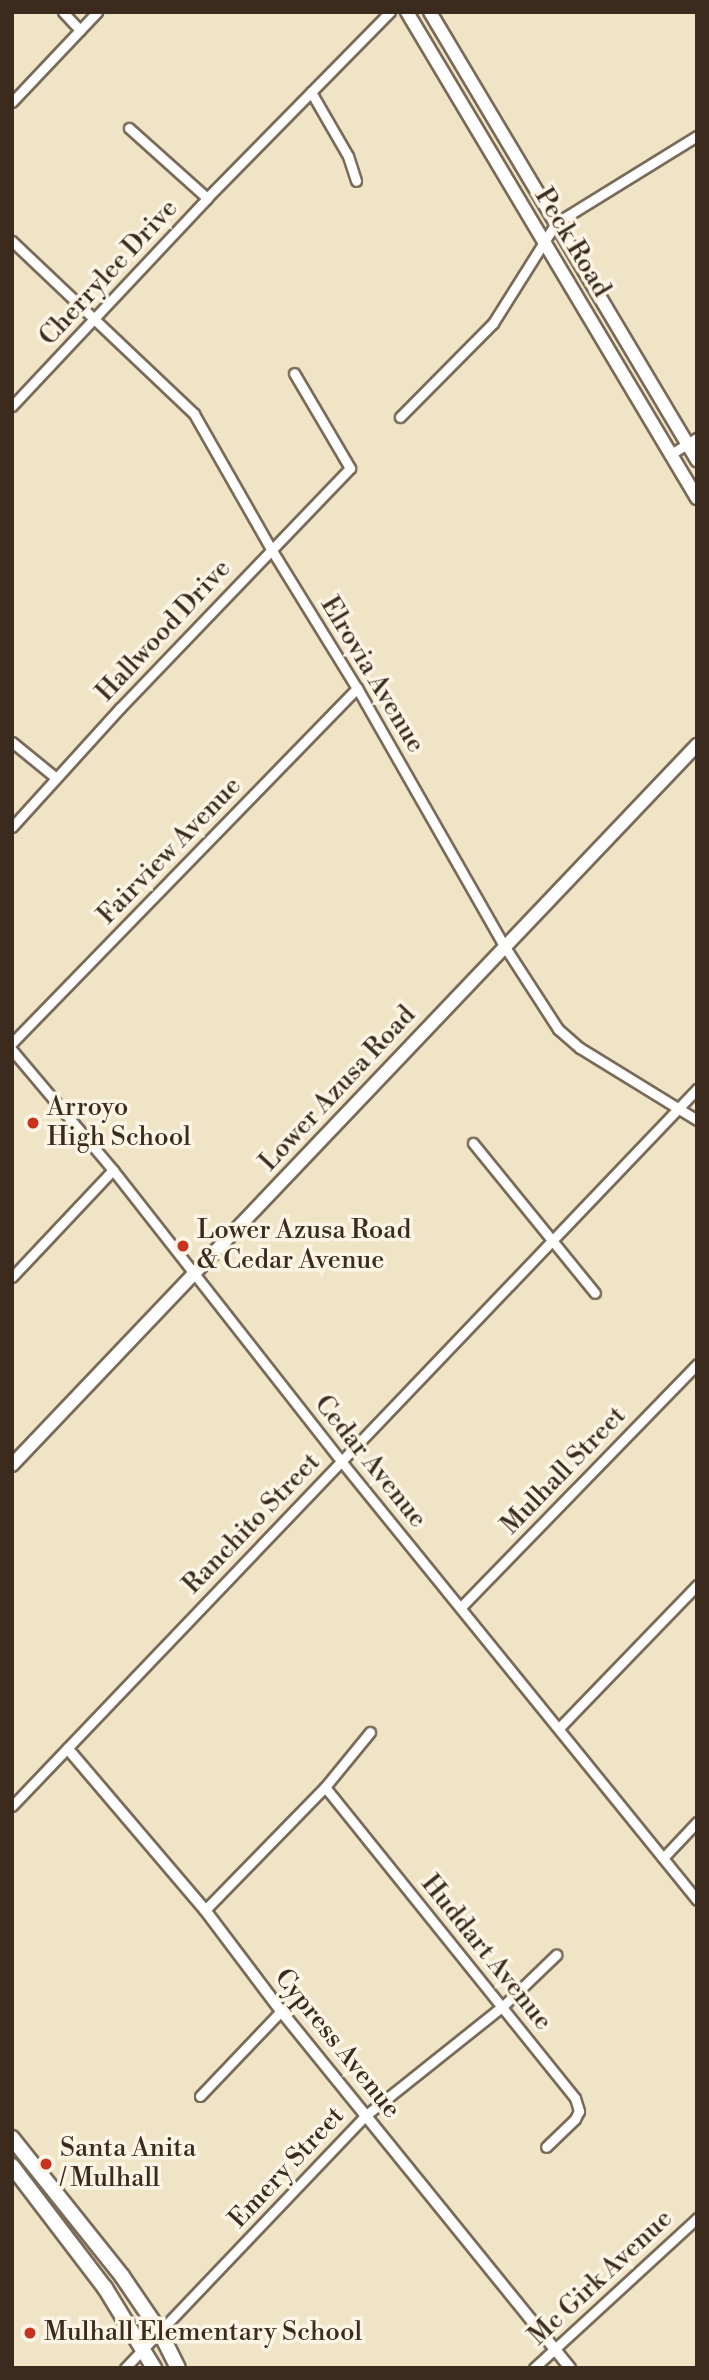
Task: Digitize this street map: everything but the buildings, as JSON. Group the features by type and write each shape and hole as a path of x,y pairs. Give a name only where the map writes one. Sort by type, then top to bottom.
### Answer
{"main road":[{"name":"Peck Road","path":"432,13 556,223 692,441 697,460"},
{"name":"Peck Road","path":"411,18 697,498"},
{"name":"Lower Azusa Road","path":"12,1465 697,745"},
{"path":"12,2138 122,2276 160,2332 178,2368"},
{"path":"14,2172 105,2288 155,2368"}],"street":[{"path":"63,12 80,30"},
{"path":"12,102 97,12"},
{"name":"Cherrylee Drive","path":"12,406 207,198 390,12"},
{"path":"411,18 432,13"},
{"path":"311,92 348,156 356,181"},
{"name":"Cherrylee Drive","path":"129,128 207,198"},
{"path":"400,417 493,323 556,223 697,136"},
{"name":"Elrovia Avenue","path":"12,241 194,414 271,549 357,688 505,947 558,1029 580,1048 697,1120"},
{"name":"Hallwood Drive","path":"12,827 350,468 294,373"},
{"path":"671,454 692,441"},
{"name":"Fairview Avenue","path":"12,1043 357,688"},
{"path":"12,742 56,778"},
{"name":"Cedar Avenue","path":"12,1051 113,1170 341,1461 697,1900"},
{"name":"Ranchito Street","path":"12,1806 697,1089"},
{"path":"473,1143 595,1293"},
{"path":"12,1277 113,1170"},
{"name":"Mulhall Street","path":"461,1607 697,1364"},
{"path":"559,1728 697,1585"},
{"path":"205,1910 325,1787 370,1732"},
{"name":"Cypress Avenue","path":"68,1749 205,1910 281,2011 471,2242 570,2368"},
{"name":"Huddart Avenue","path":"325,1787 575,2098 579,2111 575,2119 546,2147"},
{"path":"663,1858 697,1822"},
{"name":"Emery Street","path":"125,2368 365,2116 503,2006 556,1955"},
{"path":"200,2095 281,2011"},
{"path":"14,2172 30,2161"},
{"name":"Mc Girk Avenue","path":"534,2368 697,2218"}],"place":[{"name":"Arroyo High School","path":"33,1123"},
{"name":"Lower Azusa Road & Cedar Avenue","path":"183,1246"},
{"name":"Santa Anita / Mulhall","path":"46,2164"},
{"name":"Mulhall Elementary School","path":"30,2333"}]}
